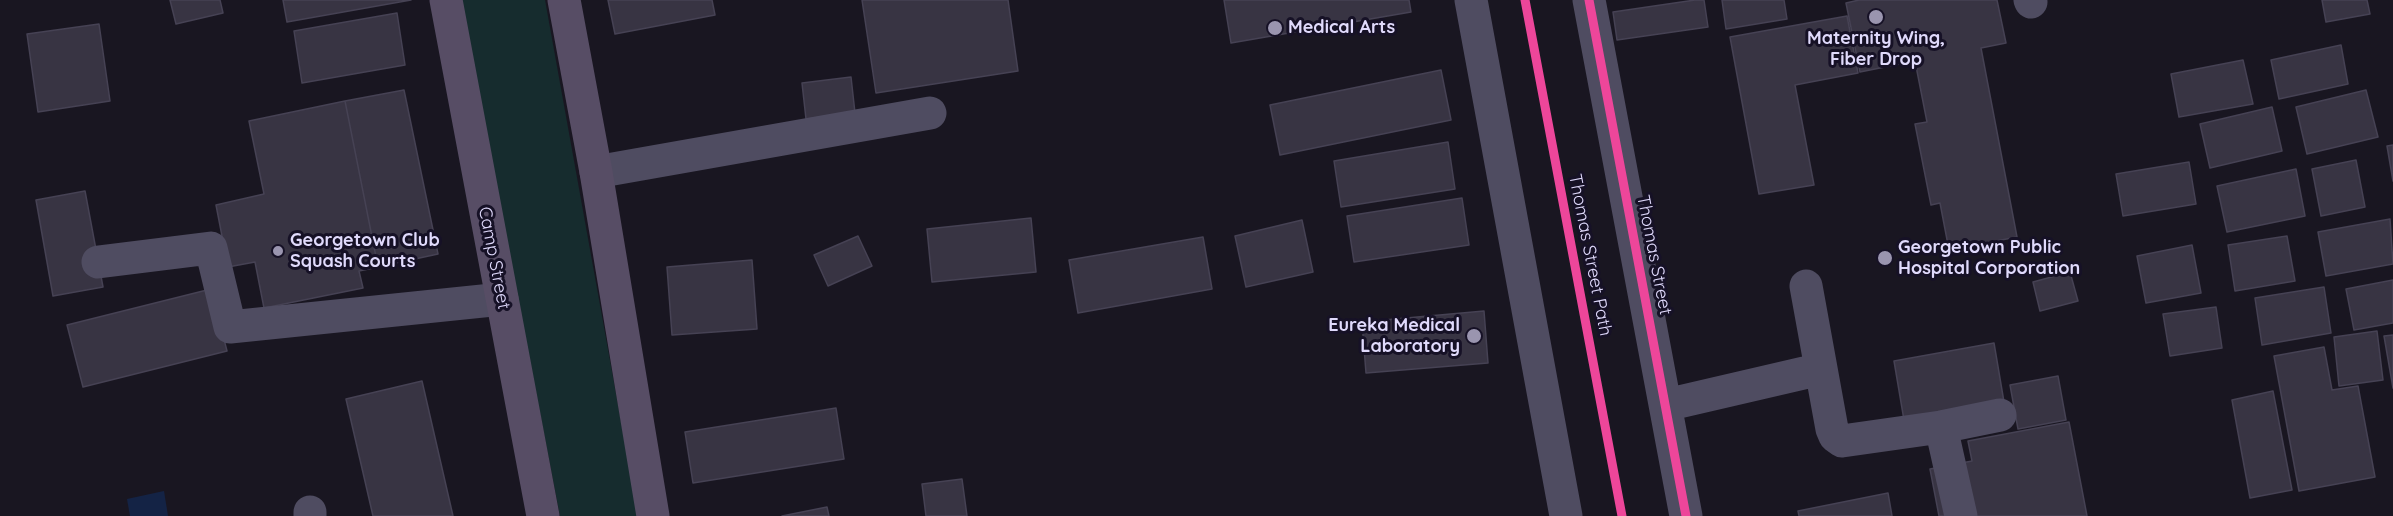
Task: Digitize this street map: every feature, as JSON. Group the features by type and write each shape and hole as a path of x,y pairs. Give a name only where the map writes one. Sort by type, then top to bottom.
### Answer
{"main road":[{"name":"Camp Street","path":"446,0 543,516"},
{"path":"564,0 596,172 653,516"}],"street":[{"path":"1471,0 1566,516"},
{"name":"Thomas Street","path":"1589,0 1686,516"},
{"path":"596,172 930,113"},
{"path":"98,262 211,248 230,327 502,299"},
{"path":"1806,286 1832,429 1835,436 1842,441 1941,427 2000,415"},
{"path":"1666,405 1821,369"},
{"path":"1941,427 1961,516"}],"green space":[{"path":"460,0 545,0 638,516 560,516"}],"water":[{"path":"164,491 168,516 130,516 127,499"}],"building":[{"path":"170,0 220,0 223,13 176,24"},
{"path":"283,0 411,0 287,22"},
{"path":"608,0 712,0 715,15 615,34"},
{"path":"862,0 1008,0 1018,71 876,93"},
{"name":"Medical Arts","path":"1224,0 1409,0 1411,12 1231,43"},
{"path":"1704,0 1708,27 1617,40 1613,12"},
{"path":"1722,0 1784,0 1787,19 1726,29"},
{"path":"1859,0 1997,0 2006,43 1981,48 2017,237 1949,250 1940,203 1931,205 1915,124 1927,122 1915,61 1860,72 1846,3"},
{"path":"2322,0 2367,0 2370,14 2326,22"},
{"path":"397,13 405,65 302,83 294,31"},
{"path":"1847,16 1858,73 1795,85 1814,185 1759,194 1730,37"},
{"path":"99,24 110,101 38,112 27,34"},
{"path":"2341,45 2348,84 2279,99 2271,60"},
{"path":"2243,60 2253,104 2179,117 2171,74"},
{"path":"1441,70 1451,120 1280,155 1270,105"},
{"path":"851,77 855,113 806,119 802,83"},
{"path":"404,90 438,254 378,267 345,101"},
{"path":"2366,90 2378,137 2307,154 2296,107"},
{"path":"345,101 378,267 359,271 363,288 264,308 255,262 228,267 216,205 264,194 249,121"},
{"path":"2272,107 2282,151 2210,168 2200,124"},
{"path":"1448,142 1455,189 1341,207 1334,161"},
{"path":"2393,145 2393,181 2387,146"},
{"path":"2356,160 2365,207 2321,216 2312,169"},
{"path":"2189,162 2196,204 2123,216 2116,174"},
{"path":"2296,169 2305,216 2227,232 2217,186"},
{"path":"85,191 103,287 53,296 36,200"},
{"path":"1462,198 1469,245 1354,262 1347,216"},
{"path":"1031,218 1036,272 932,282 927,229"},
{"path":"2390,219 2393,264 2326,276 2318,232"},
{"path":"1302,220 1313,272 1246,287 1235,236"},
{"path":"858,236 872,266 828,286 814,255"},
{"path":"2287,236 2295,281 2235,291 2228,245"},
{"path":"1203,237 1212,289 1078,313 1069,260"},
{"path":"2192,245 2201,293 2146,303 2137,256"},
{"path":"752,260 757,329 672,335 667,267"},
{"path":"2070,272 2078,301 2040,311 2033,282"},
{"path":"2393,280 2393,323 2354,330 2346,289"},
{"path":"2324,287 2331,333 2262,345 2255,298"},
{"path":"211,289 227,351 83,387 67,325"},
{"path":"2216,307 2222,348 2170,356 2163,314"},
{"path":"1484,311 1488,363 1366,373 1362,322"},
{"path":"2377,331 2383,380 2339,386 2334,337"},
{"path":"2393,335 2393,388 2384,336"},
{"path":"1994,343 2004,402 1904,420 1894,361"},
{"path":"2324,347 2332,390 2358,386 2375,477 2299,491 2274,356"},
{"path":"2058,376 2066,420 2018,429 2010,385"},
{"path":"422,381 453,516 373,516 346,399"},
{"path":"2273,391 2292,490 2250,498 2232,400"},
{"path":"836,408 844,459 693,483 685,432"},
{"path":"2069,422 2087,516 1939,516 1930,469 1972,461 1968,441"},
{"path":"962,479 967,516 926,516 922,484"},
{"path":"1888,493 1892,516 1799,516 1798,511"},
{"path":"827,507 829,516 782,516"}],"cycle path":[{"name":"Thomas Street Path","path":"1525,0 1622,516"},
{"path":"1589,0 1686,516"}],"place":[{"name":"Maternity Wing, Fiber Drop","path":"1876,17"},
{"name":"Medical Arts","path":"1275,28"},
{"name":"Georgetown Club Squash Courts","path":"278,251"},
{"name":"Georgetown Public Hospital Corporation","path":"1885,258"},
{"name":"Eureka Medical Laboratory","path":"1474,336"}]}
